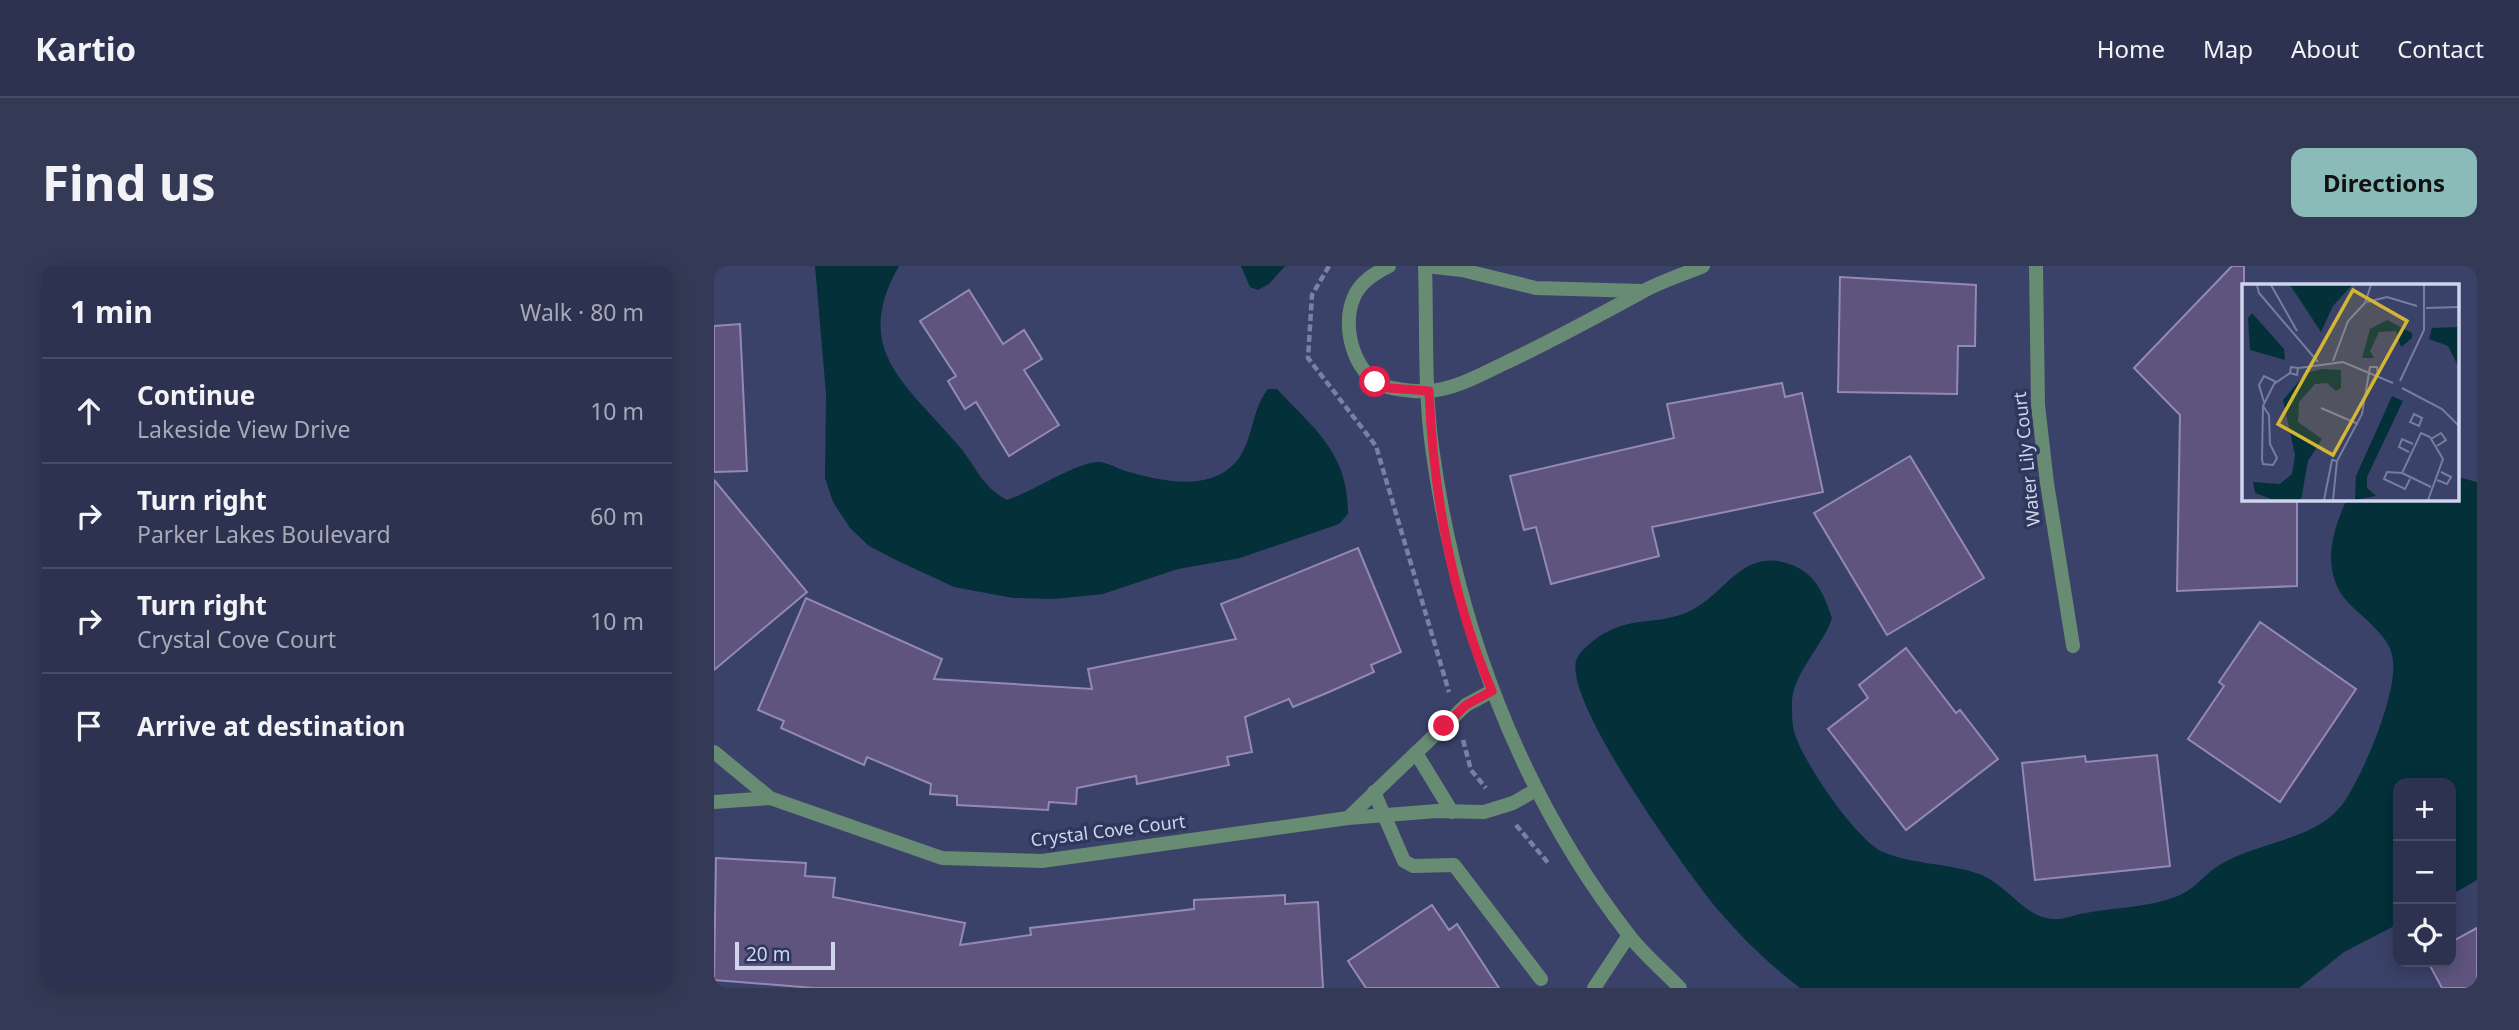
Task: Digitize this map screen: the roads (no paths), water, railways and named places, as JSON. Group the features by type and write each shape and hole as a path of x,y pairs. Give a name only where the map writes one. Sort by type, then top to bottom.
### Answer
{"street":[{"path":"1389,266 1370,276 1354,295 1347,318 1350,342 1360,362 1375,382 1389,388 1429,391 1470,380 1578,329 1642,291 1703,266"},
{"path":"1642,291 1536,288 1462,270 1425,266 1432,444 1443,517 1462,601 1492,691 1554,824 1629,935 1680,988"},
{"name":"Water Lily Court","path":"2036,266 2038,405 2047,483 2073,646"},
{"path":"1348,818 1456,715 1492,691"},
{"path":"714,752 770,798"},
{"path":"1416,753 1452,812"},
{"name":"Crystal Cove Court","path":"714,802 770,798 942,858 1042,861 1348,818 1484,812 1502,807 1536,790"},
{"path":"1374,792 1404,861 1413,866 1454,865 1541,979"},
{"path":"1594,988 1629,935"}]}
